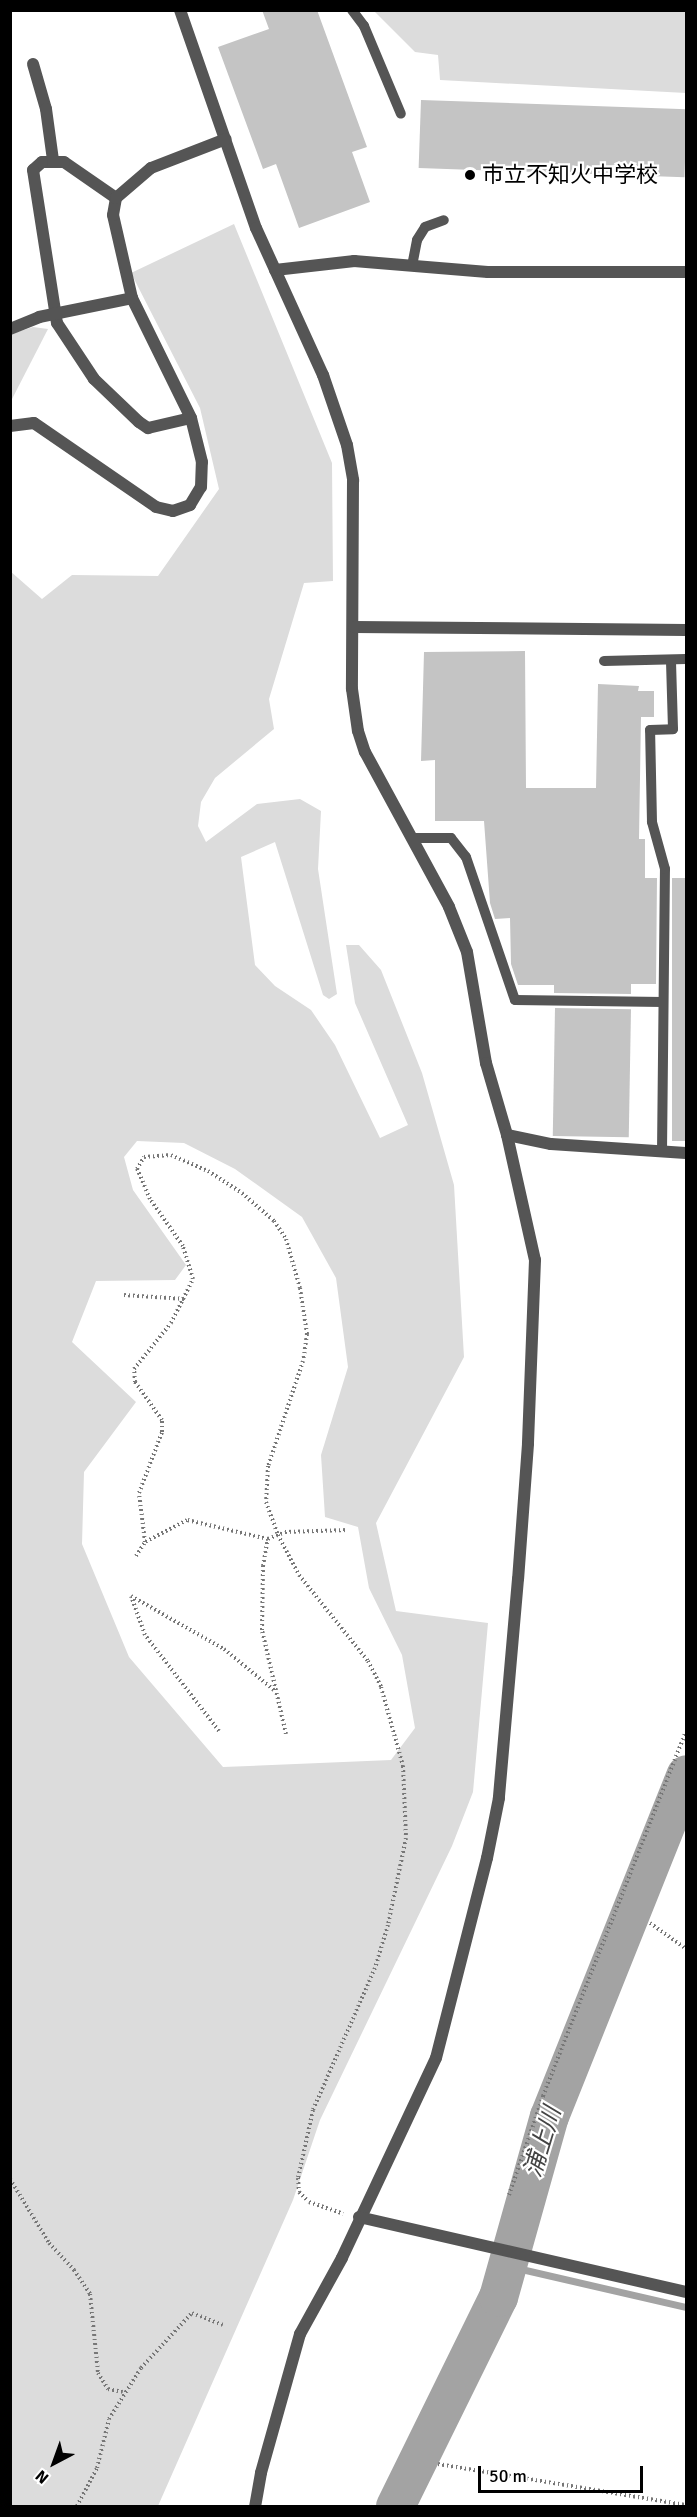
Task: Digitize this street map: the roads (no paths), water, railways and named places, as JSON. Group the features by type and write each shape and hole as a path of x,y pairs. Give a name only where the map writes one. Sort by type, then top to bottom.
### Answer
{"street":[{"path":"180,10 256,228 323,375 348,445 353,480 352,689 358,731 365,752 414,838 466,952 486,1063 507,1135 535,1260 527,1455 499,1798 446,2032 419,2099 300,2334 261,2472 255,2506"},
{"path":"33,64 46,110 53,160"},
{"path":"10,426 34,423 156,507 172,511 190,505 201,487 202,462 191,418 132,298 113,215 116,198 151,168 226,139"},
{"path":"116,198 64,162 53,160 42,162 33,170 57,323 94,379 139,422 148,428 191,418"},
{"path":"275,270 354,261 488,272 687,272"},
{"path":"10,329 39,317 132,298"},
{"path":"354,627 687,630"},
{"path":"507,1135 551,1144 687,1153"},
{"path":"359,2217 687,2292"}],"lane":[{"path":"352,10 364,26 401,114"},
{"path":"412,266 417,240 425,227 444,220"},
{"path":"604,661 687,659"},
{"path":"662,1152 665,869 652,822 650,730 673,729 670,660"},
{"path":"414,838 451,838 466,857 515,1000 663,1002"}],"waterway":[{"name":"浦上川","path":"395,2506 498,2297 549,2116 686,1774"},
{"path":"508,2266 686,2307"}],"place":[{"name":"市立不知火中学校","path":"470,175"}]}
